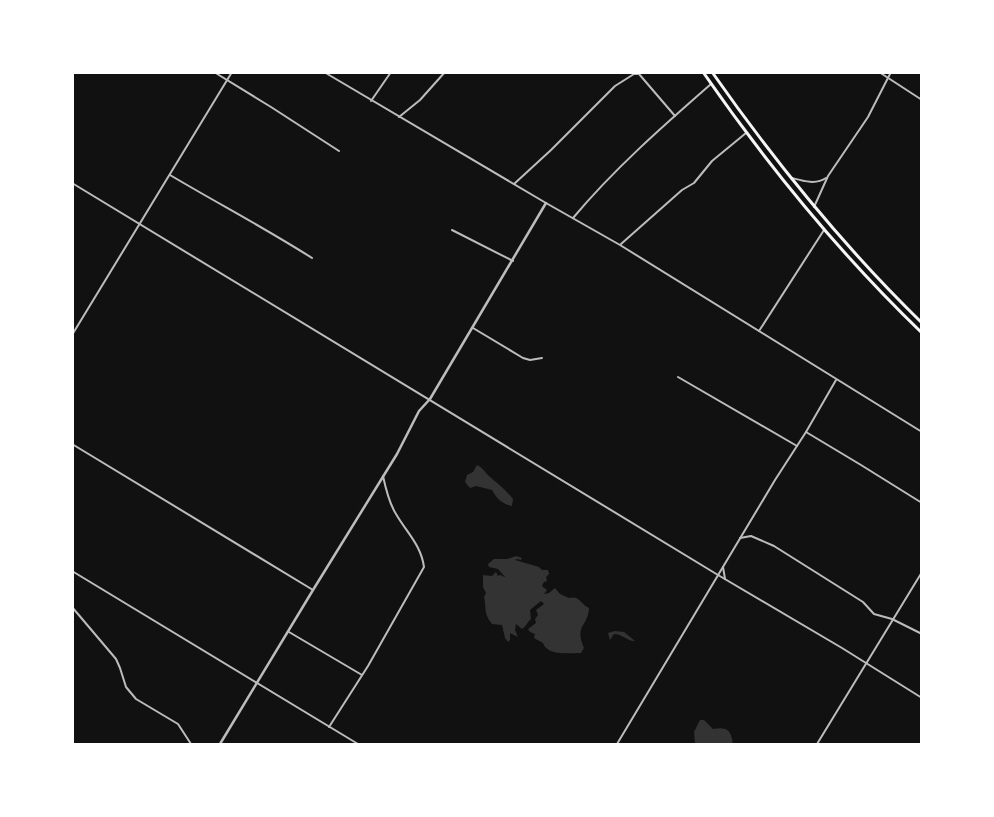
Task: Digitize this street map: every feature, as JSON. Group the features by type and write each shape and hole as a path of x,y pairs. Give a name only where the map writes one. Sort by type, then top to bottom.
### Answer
{"main road":[{"path":"703,72 746,133 824,230 892,304 922,333"},
{"path":"712,72 746,120 814,207 864,264 922,323"}],"street":[{"path":"214,72 339,151"},
{"path":"72,335 232,72"},
{"path":"324,72 546,204 620,244 922,432"},
{"path":"371,100 390,72"},
{"path":"399,117 420,100 445,72"},
{"path":"879,72 922,100"},
{"path":"814,207 828,176 858,133 891,72"},
{"path":"514,184 615,86 634,74 639,74 675,116"},
{"path":"573,218 595,192 711,84"},
{"path":"620,244 682,190 694,183 712,161 746,133"},
{"path":"170,175 312,258"},
{"path":"790,178 819,182 828,176"},
{"path":"72,183 922,698"},
{"path":"220,744 383,476 408,434 419,411 430,400 546,204"},
{"path":"452,230 513,260"},
{"path":"759,331 824,230"},
{"path":"473,328 522,358 530,360 542,358"},
{"path":"678,377 797,446"},
{"path":"617,744 836,380"},
{"path":"806,432 922,503"},
{"path":"72,444 313,590"},
{"path":"329,727 362,675 424,567 421,550 396,515 389,499 383,476"},
{"path":"740,538 751,536 774,546 863,602 874,614 892,619 922,634"},
{"path":"723,567 725,579"},
{"path":"72,571 358,744"},
{"path":"817,744 922,572"},
{"path":"72,607 116,659 126,687 136,699 178,724 191,744"},
{"path":"289,632 362,675"}],"shaded area":[{"path":"477,465 513,499 512,506 500,501 492,490 476,486 470,488 465,482 467,475 473,472"},
{"path":"516,556 522,558 521,560 515,560 539,567 542,570 548,570 547,581 542,586 547,590 544,594 549,593 555,588 560,594 569,598 576,598 589,608 580,635 584,648 581,653 554,652 534,638 535,634 528,629 536,623 535,619 538,615 536,610 544,604 541,601 530,610 531,619 524,628 522,629 516,624 515,630 518,637 510,633 510,640 508,642 502,625 492,624 489,620 484,597 486,593 483,587 483,575 492,576 496,572 498,576 505,577 498,569 489,567 488,564 494,559 507,559"},
{"path":"615,631 624,632 635,641 614,634 610,640 608,633"},
{"path":"700,720 704,720 713,729 721,728 727,730 731,735 733,744 695,744 694,732"}]}
